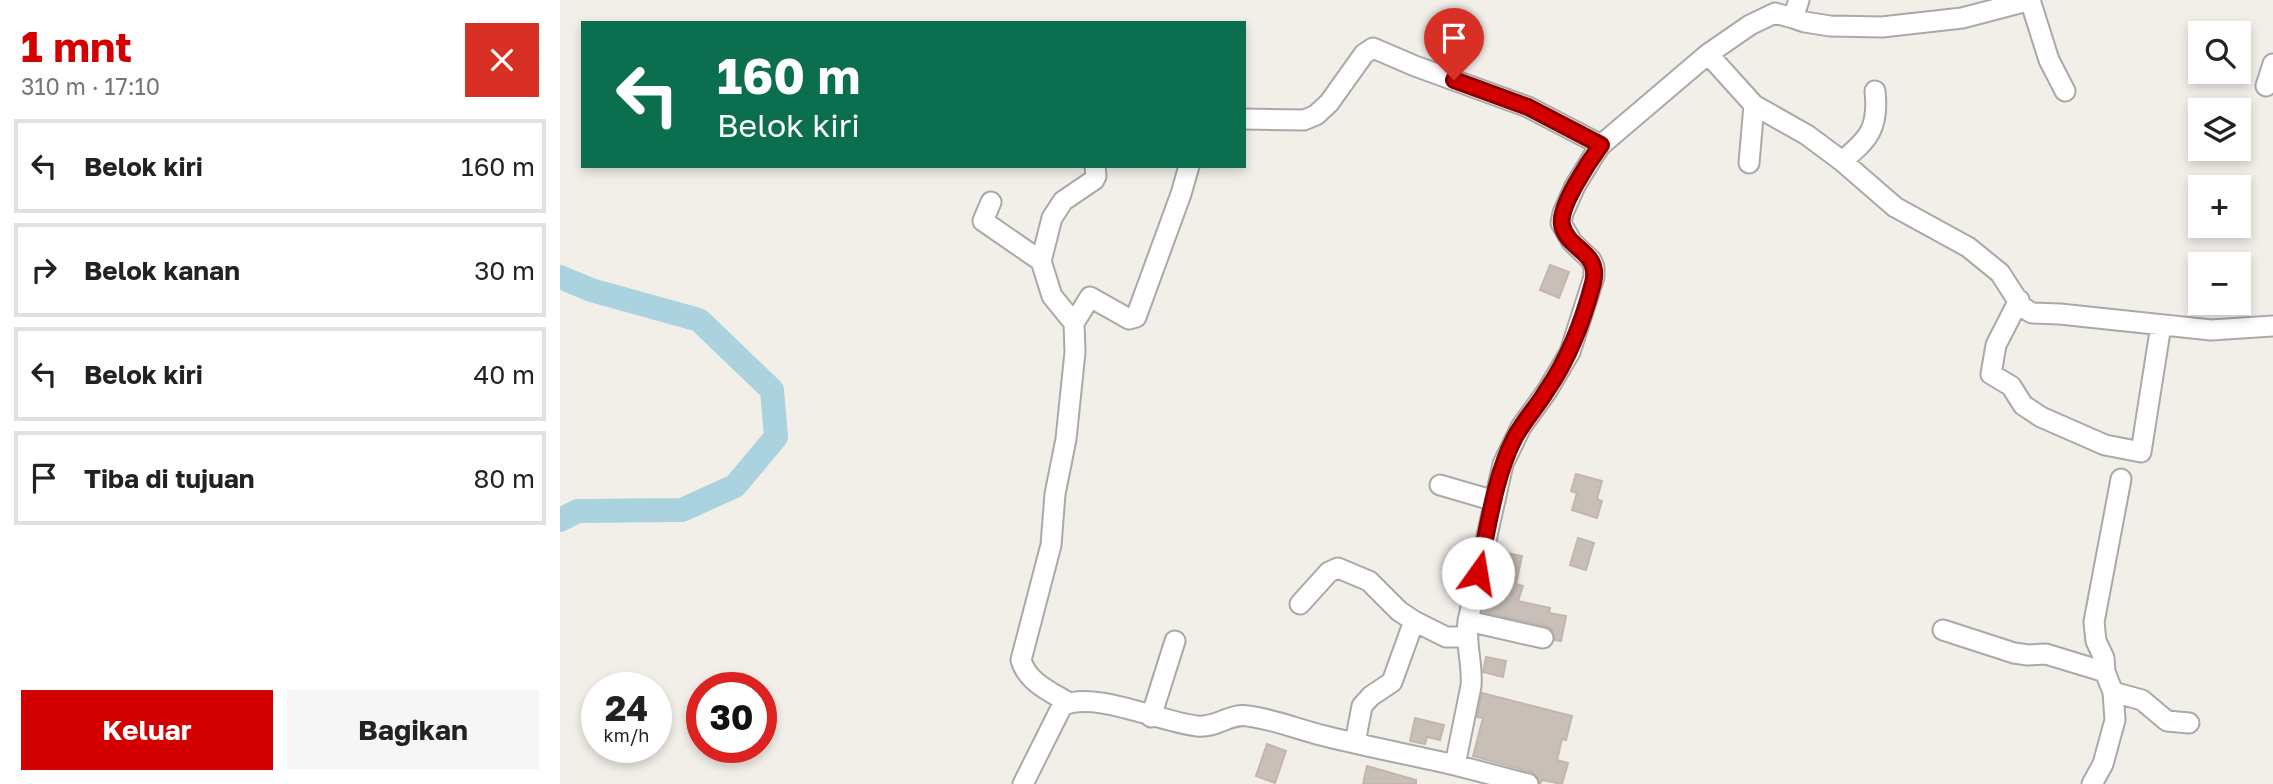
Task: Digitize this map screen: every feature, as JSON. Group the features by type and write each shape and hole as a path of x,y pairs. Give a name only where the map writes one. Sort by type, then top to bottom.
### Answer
{"street":[{"path":"1455,765 1471,686 1472,673 1466,629 1503,464 1513,440 1570,352 1594,277 1594,267 1586,254 1572,242 1561,223 1575,186 1601,145 1708,54 1768,15 1796,9 1805,22 1830,26 1882,27 1962,18 2031,0 2049,60 2065,91"},
{"path":"1246,119 1304,120 1316,115 1329,103 1364,54 1373,48 1528,107 1601,145"},
{"path":"1708,54 1754,105 1807,135 1895,206 1968,247 2000,273 2022,307 2032,313 2211,330 2273,326"},
{"path":"2266,86 2273,64"},
{"path":"1842,161 1863,144 1870,134 1876,114 1875,92"},
{"path":"1749,163 1754,105"},
{"path":"1074,323 1052,296 1041,261 1052,218 1063,201 1094,180 1095,168"},
{"path":"1069,703 1033,679 1023,669 1021,660 1054,528 1055,494 1066,439 1075,352 1074,323 1090,297 1129,319 1136,317 1188,168"},
{"path":"991,202 983,221 1041,261"},
{"path":"2019,300 1996,345 1991,374 2017,391 2023,405 2041,417 2105,445 2141,452 2161,325"},
{"path":"2092,784 2103,764 2115,720 2113,692 2105,672 2104,658 2096,641 2094,622 2121,479"},
{"path":"1440,485 1495,500"},
{"path":"1300,604 1329,572 1338,568 1369,581 1399,611 1446,637 1466,629 1543,638"},
{"path":"1355,743 1362,706 1371,696 1392,682 1414,621"},
{"path":"1943,630 2014,653 2046,654 2105,672"},
{"path":"1151,717 1175,641"},
{"path":"2113,692 2142,701 2167,721 2189,723"},
{"path":"1023,784 1062,706 1079,700 1095,701 1151,717 1197,726 1215,726 1231,718 1246,715 1528,784"}],"building":[{"path":"1550,265 1569,272 1559,298 1540,290"},
{"path":"1576,474 1602,481 1597,499 1602,501 1597,518 1572,510 1577,493 1571,491"},
{"path":"1578,538 1594,543 1586,570 1570,565"},
{"path":"1496,551 1522,556 1516,584 1523,586 1518,601 1550,608 1549,613 1566,616 1561,641 1555,640 1552,630 1546,626 1483,612 1487,594 1499,597 1505,572 1492,569"},
{"path":"1486,657 1506,661 1503,677 1483,672"},
{"path":"1482,693 1572,716 1557,760 1568,763 1562,784 1542,780 1540,784 1532,772 1473,756 1483,718 1477,717"},
{"path":"1415,718 1444,725 1440,740 1427,737 1425,744 1410,741"},
{"path":"1267,744 1286,751 1275,783 1256,776"},
{"path":"1367,766 1416,780 1416,784 1363,784"}],"waterway":[{"path":"560,277 591,290 699,320 772,390 776,437 735,486 682,510 578,511 560,520"}],"route":[{"path":"1454,80 1528,107 1601,145 1575,186 1561,223 1565,233 1586,254 1594,267 1588,300 1570,352 1513,440 1503,464 1478,573"}]}
